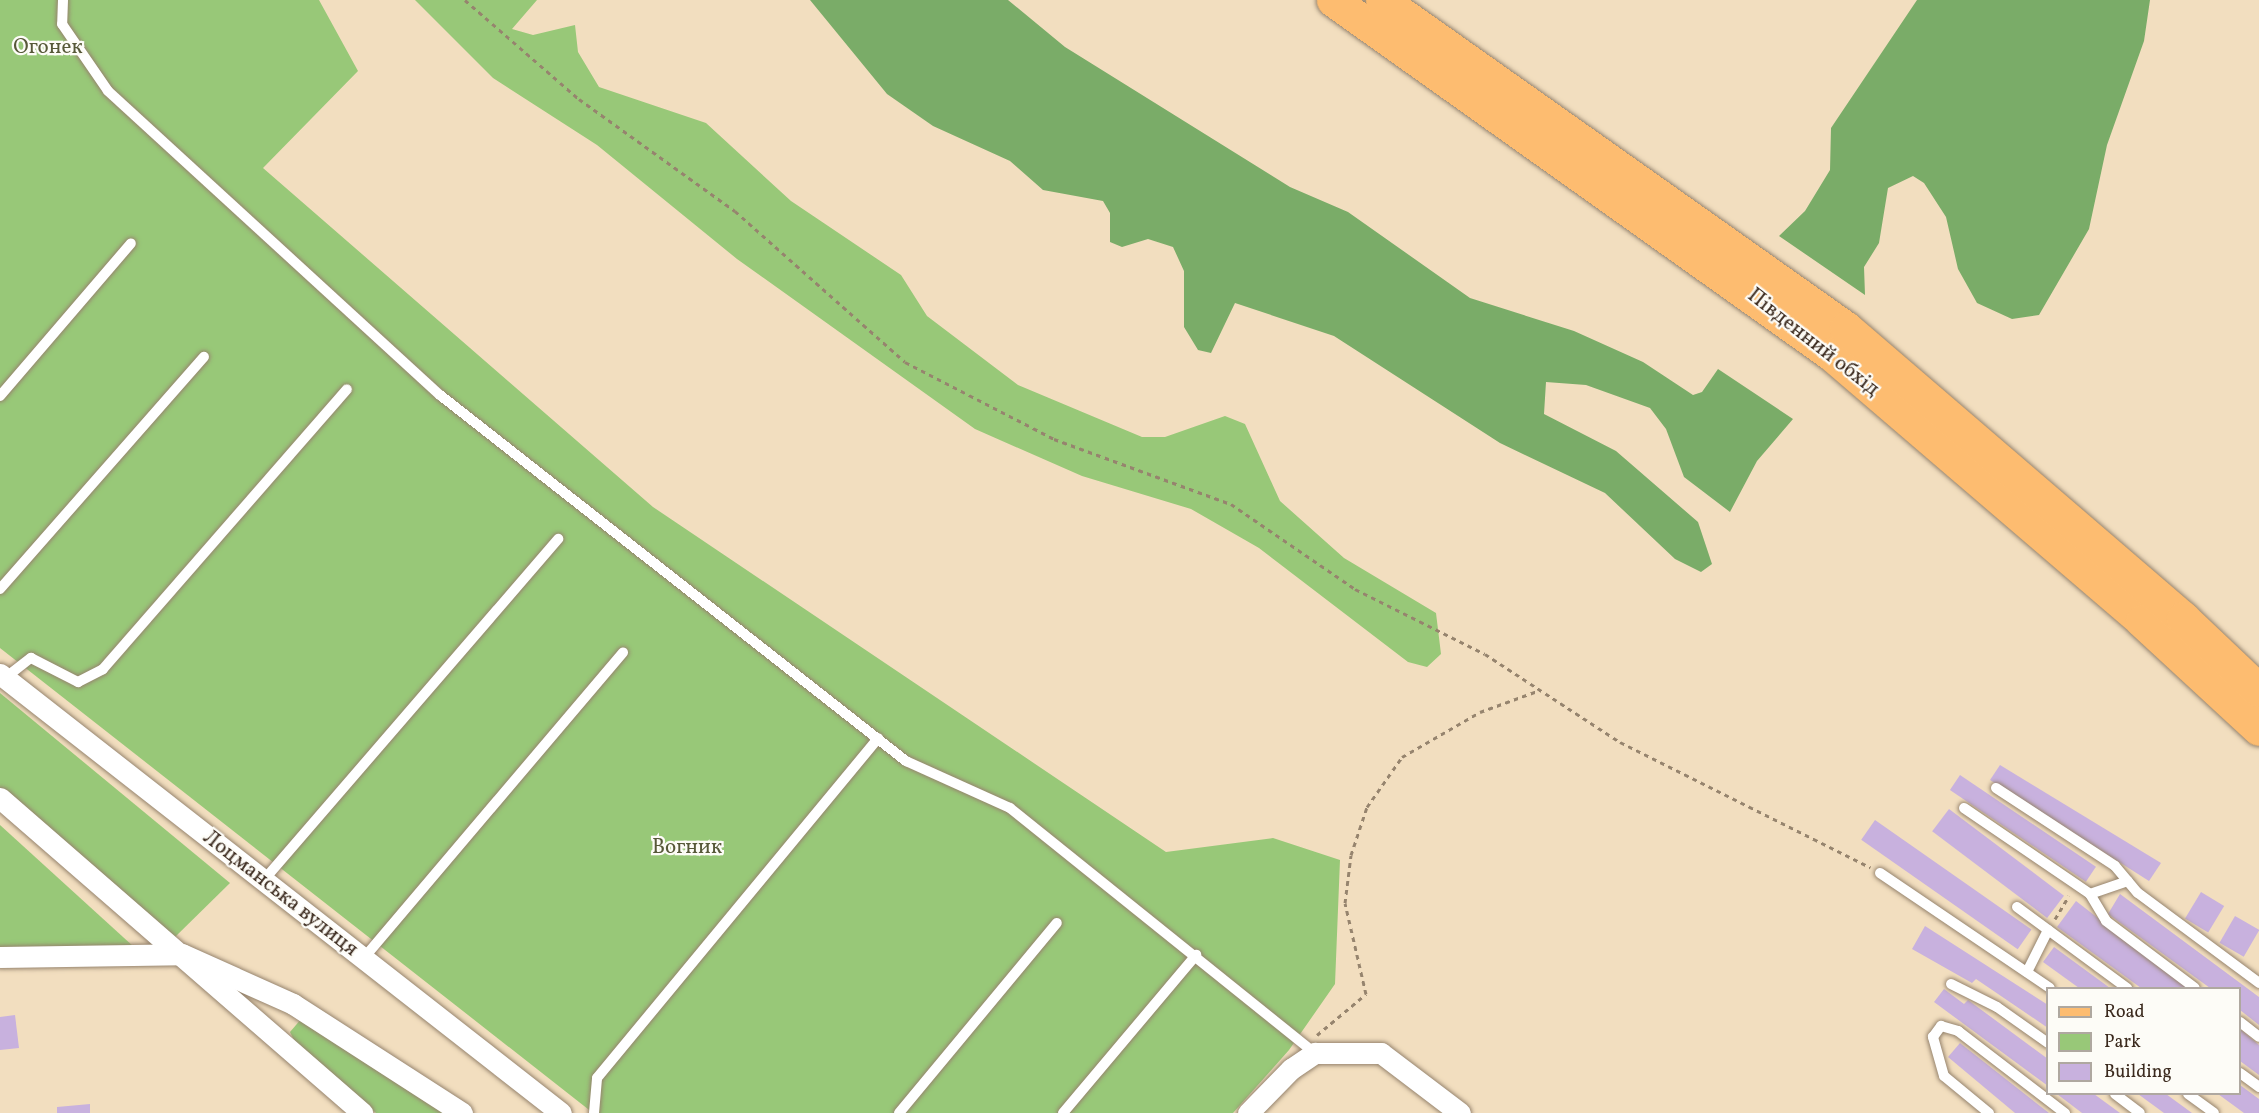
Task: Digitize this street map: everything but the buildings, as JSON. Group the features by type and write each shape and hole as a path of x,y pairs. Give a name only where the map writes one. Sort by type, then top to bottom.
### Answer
{"main road":[{"name":"Південний обхід","path":"1333,0 1831,354 2133,613 2259,729"},
{"name":"Південний обхід","path":"1382,0 1846,328 2183,618 2259,690"}],"street":[{"name":"Лоцманська вулиця","path":"3,676 561,1113"},
{"path":"0,798 362,1113"},
{"path":"0,957 182,954 293,1004 462,1113"},
{"path":"1248,1113 1310,1049 1381,1053 1451,1110"}],"lane":[{"path":"63,0 62,24 108,91 440,395 906,761 1010,808 1065,857 1196,955 1310,1049"},
{"path":"0,396 131,243"},
{"path":"0,589 204,357"},
{"path":"3,676 31,658 78,682 103,669 347,389"},
{"path":"264,881 558,539"},
{"path":"363,959 623,652"},
{"path":"594,1113 597,1078 878,738"},
{"path":"1996,788 2115,866 2128,881 2257,978"},
{"path":"1965,808 2090,894 2106,921 2194,987"},
{"path":"1881,873 2049,987"},
{"path":"2090,894 2128,881"},
{"path":"2017,907 2126,987"},
{"path":"899,1113 1057,923"},
{"path":"2027,972 2048,930"},
{"path":"1063,1113 1196,955"},
{"path":"1951,984 1997,1007 2046,1042"},
{"path":"2241,1023 2259,1037"},
{"path":"1989,1113 1944,1076 1933,1036 1941,1026 1958,1031 2065,1113"},
{"path":"2241,1074 2259,1087"},
{"path":"2116,1095 2140,1113"},
{"path":"2189,1095 2214,1113"}],"path":[{"path":"465,0 579,99 735,211 905,362 1054,439 1231,504 1355,589 1485,654 1620,742 1881,873"},
{"path":"1310,1049 1366,994 1345,903 1351,855 1367,807 1402,757 1480,712 1540,690"},
{"path":"2048,930 2076,885"}],"green space":[{"name":"Вогник","path":"0,0 319,0 358,71 263,168 653,507 1166,852 1273,838 1340,860 1335,984 1289,1050 1233,1113 593,1113 0,648"},
{"path":"415,0 537,0 512,29 533,35 575,25 578,52 599,87 706,123 791,201 901,275 927,316 1018,385 1142,437 1165,437 1225,416 1245,424 1280,501 1344,558 1436,613 1441,654 1427,667 1408,662 1259,548 1191,509 1082,476 975,429 737,259 597,145 493,78"},
{"path":"810,0 1008,0 1065,47 1290,187 1348,212 1470,298 1574,331 1643,362 1693,395 1702,392 1718,369 1793,419 1757,461 1730,512 1684,477 1666,429 1650,408 1586,385 1546,382 1544,414 1616,451 1698,522 1712,564 1701,572 1675,559 1605,493 1500,443 1334,336 1235,303 1211,353 1198,350 1184,327 1184,271 1173,247 1148,239 1122,247 1110,242 1110,213 1103,201 1043,190 1010,161 933,126 887,94"},
{"path":"1917,0 2150,0 2144,41 2107,145 2089,229 2039,315 2012,319 1977,303 1958,269 1946,217 1924,183 1913,176 1888,188 1879,243 1864,267 1865,295 1779,236 1805,211 1830,170 1831,128"},
{"path":"0,693 230,883 173,939 0,796"},
{"path":"0,825 134,947 0,950"},
{"path":"302,1018 446,1113 376,1113 297,1046 290,1032"}],"park label":[{"name":"Огонек","path":"48,48"}]}
